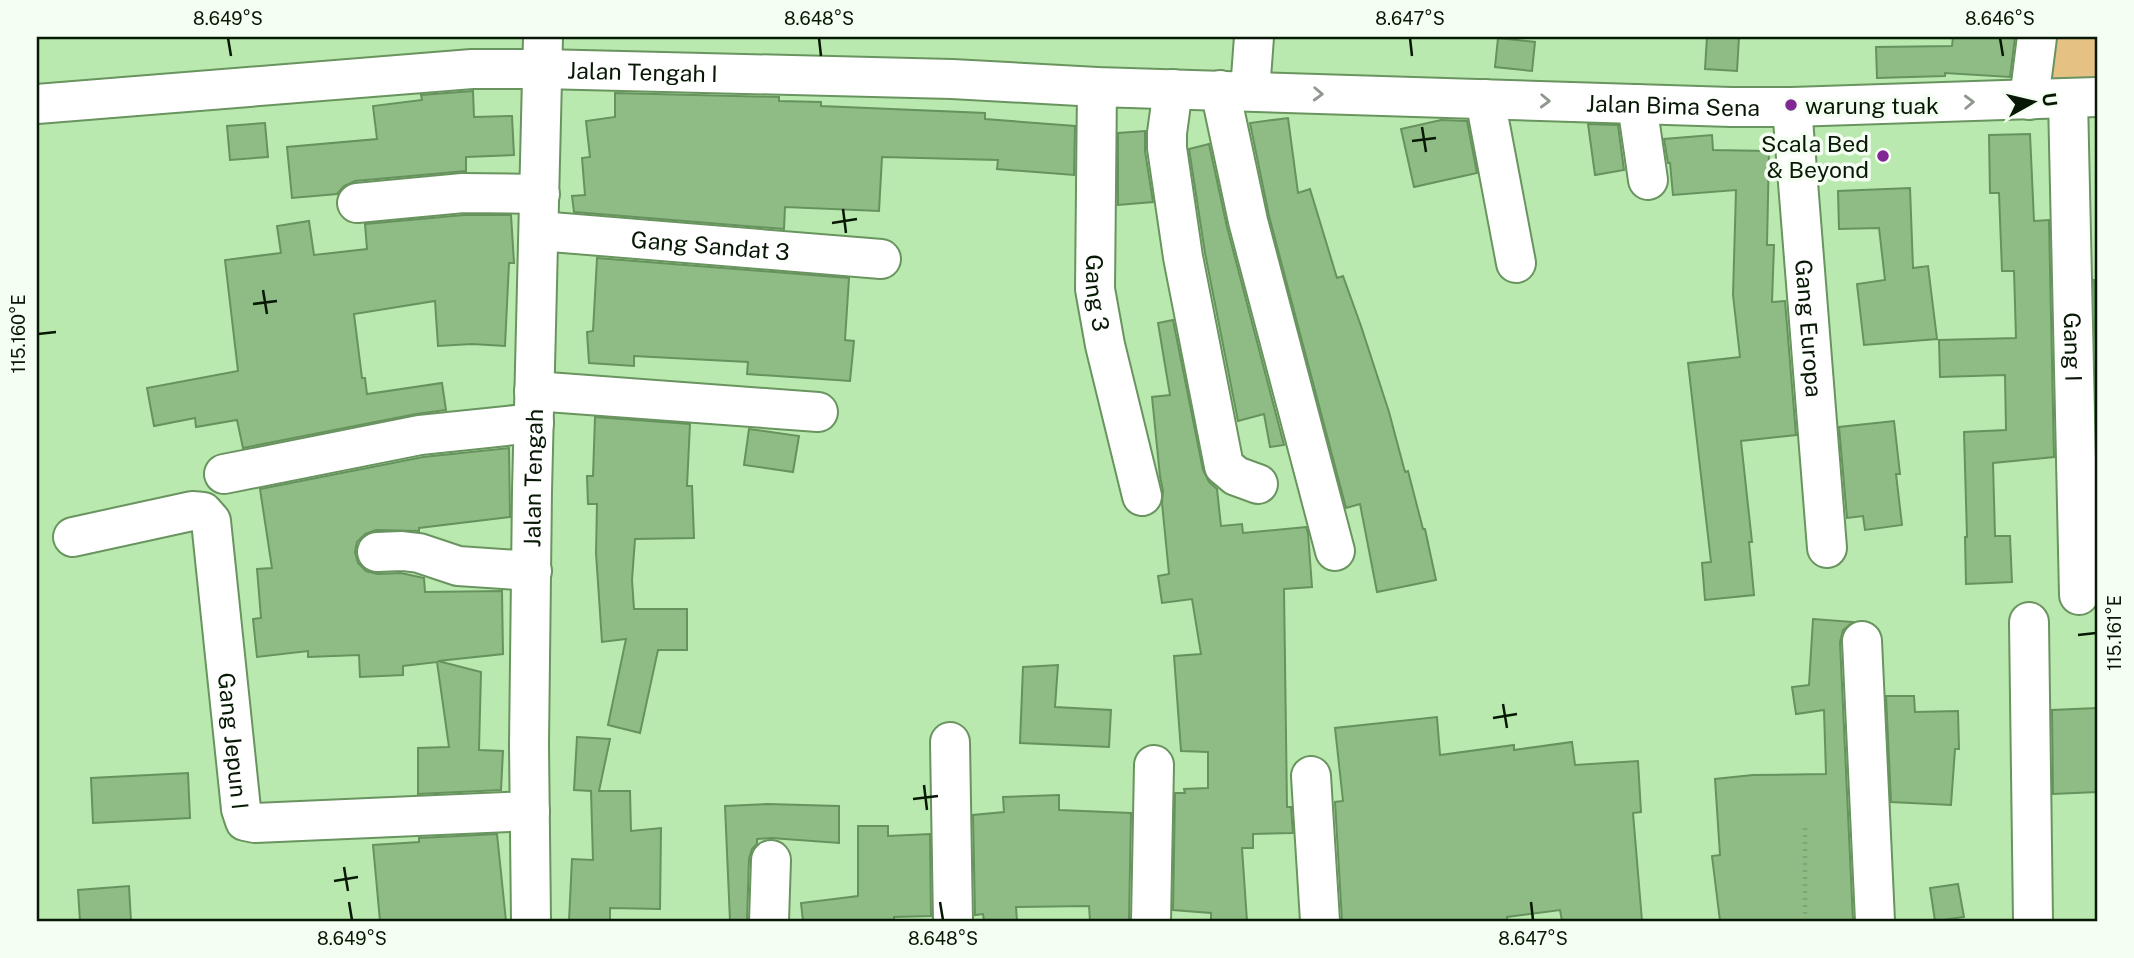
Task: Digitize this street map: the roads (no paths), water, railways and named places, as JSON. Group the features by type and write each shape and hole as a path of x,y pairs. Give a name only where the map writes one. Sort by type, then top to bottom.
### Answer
{"street":[{"path":"1254,37 1235,91 1248,220 1335,551"},
{"path":"2029,100 2037,37"},
{"name":"Jalan Tengah I","path":"37,104 472,69 542,53 1097,87 1235,91"},
{"name":"Jalan Tengah","path":"531,921 534,407 542,53"},
{"name":"Gang 3","path":"1097,87 1095,289 1105,345 1142,496"},
{"path":"1173,89 1167,148 1183,257 1224,466 1236,476 1258,484"},
{"name":"Jalan Bima Sena","path":"1235,91 1791,107 2083,98"},
{"name":"Gang I","path":"2079,595 2083,98"},
{"path":"1485,99 1516,263"},
{"path":"1637,104 1648,180"},
{"name":"Gang Europa","path":"1791,107 1827,548"},
{"name":"Gang Sandat 3","path":"357,203 463,193 540,213 881,259"},
{"path":"224,474 420,435 534,407 818,412"},
{"name":"Gang Jepun I","path":"72,537 192,511 203,512 211,521 241,810 245,821 255,823 530,811"},
{"path":"376,552 419,553 458,566 532,571"},
{"path":"2029,622 2033,921"},
{"path":"1862,641 1875,921"},
{"path":"950,742 953,921"},
{"path":"1151,921 1154,765"},
{"path":"1311,776 1320,921"},
{"path":"769,921 771,860"}],"place":[{"name":"warung tuak","path":"1791,105"},
{"name":"Scala Bed & Beyond","path":"1883,156"}]}
